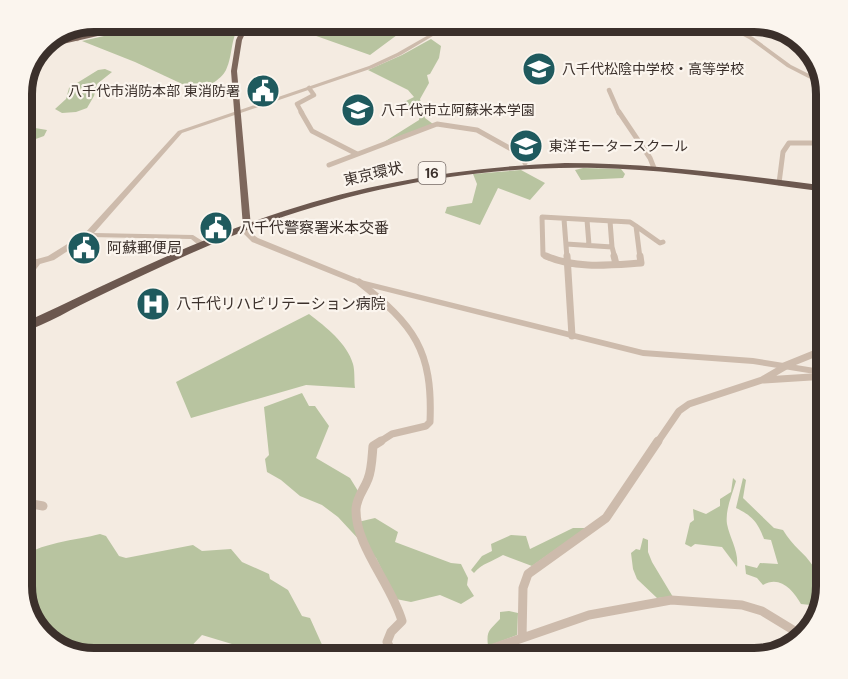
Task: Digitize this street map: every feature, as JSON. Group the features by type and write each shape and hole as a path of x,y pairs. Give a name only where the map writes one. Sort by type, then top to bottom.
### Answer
{"highway":[{"name":"東京環状","path":"32,318 200,242 309,201 392,180 525,163 597,162 654,166 816,186"},
{"name":"東京環状","path":"32,324 247,225 367,190 457,173 566,165 654,166"}],"main road":[{"path":"56,44 114,31"},
{"path":"243,31 234,60 247,225"}],"street":[{"path":"32,261 51,258 87,235 180,132 383,62 438,31"},
{"path":"737,31 751,38 789,66 815,79"},
{"path":"76,34 77,39"},
{"path":"309,88 314,95 297,104 312,131 357,154"},
{"path":"609,90 619,112 654,166"},
{"path":"329,165 423,128 444,124 477,130 522,155 525,163"},
{"path":"779,181 783,152 789,143 816,143"},
{"path":"636,226 641,263 567,263 554,261 543,255 542,217 630,222 636,226 660,243 663,242"},
{"path":"564,219 572,336"},
{"path":"587,220 589,245"},
{"path":"609,221 616,264"},
{"path":"247,225 249,234 255,240 359,282 643,352 785,366 816,372"},
{"path":"87,235 193,237 200,242"},
{"path":"566,244 612,247"},
{"path":"32,269 37,262"},
{"path":"359,282 399,315 421,343 428,362 430,422 426,426 392,434 374,446 369,477 357,498 356,512 363,539 398,606 402,621 391,632 387,642 390,648"},
{"path":"522,638 523,588 528,574 606,518 679,411 689,404 761,380 785,366 816,353"},
{"path":"761,380 816,375"},
{"path":"32,504 43,506"},
{"path":"493,648 589,615 653,602 692,599 736,603 753,608 796,632"}],"green space":[{"path":"126,31 237,31 224,74 208,86 195,90 135,62 82,41"},
{"path":"302,31 376,31 397,35 370,55"},
{"path":"431,39 441,46 439,58 430,74 427,75 429,83 420,99 425,118 433,124 384,142 419,120 420,115 404,102 414,97 408,90 368,70"},
{"path":"105,69 112,72 97,84 94,96 87,108 62,113 55,109 66,99 69,88 98,70"},
{"path":"32,125 35,128 47,130 44,136 33,140"},
{"path":"583,168 621,169 625,174 623,178 581,180 575,170"},
{"path":"521,170 545,183 530,200 498,188 480,225 445,213 447,207 472,203 477,184 473,174"},
{"path":"309,314 329,330 346,349 353,364 355,388 306,385 191,418 176,382"},
{"path":"302,393 309,406 315,406 329,426 316,458 350,478 358,491 358,522 375,518 398,532 395,542 451,563 461,564 468,578 467,585 474,596 461,604 440,595 411,602 396,599 376,558 338,517 322,505 300,496 267,472 265,459 269,455 264,407"},
{"path":"733,478 736,481 729,503 727,524 737,556 737,567 722,547 695,544 691,547 685,544 690,523 694,520 693,509 706,514 720,506 720,499 731,492"},
{"path":"743,478 746,480 743,498 774,528 783,530 816,567 813,605 801,604 794,594 780,583 769,582 763,585 757,578 746,574 745,565 757,568 760,563 778,564 771,540 764,539 753,520 736,508"},
{"path":"573,528 586,528 532,566 503,555 474,573 471,570 482,556 492,551 491,544 511,535 526,536 530,549"},
{"path":"100,534 106,536 119,556 126,558 193,545 202,551 231,549 242,562 269,574 270,579 288,590 302,616 310,618 324,648 245,648 202,635 190,648 93,648 73,644 52,632 44,623 34,602 32,590 32,552 58,543"},
{"path":"643,538 648,540 648,552 652,562 673,597 657,598 637,579 631,553 636,549 640,550"},
{"path":"500,612 518,613 517,635 488,646 488,633 500,619"}],"building":[{"name":"八千代市消防本部 東消防署","path":"267,84 275,87 270,90 279,92 269,98 251,92"}],"place":[{"name":"八千代松陰中学校・高等学校","path":"539,69"},
{"name":"八千代市消防本部 東消防署","path":"263,91"},
{"name":"八千代市立阿蘇米本学園","path":"358,110"},
{"name":"東洋モータースクール","path":"526,146"},
{"name":"八千代警察署米本交番","path":"216,228"},
{"name":"阿蘇郵便局","path":"84,248"},
{"name":"八千代リハビリテーション病院","path":"153,304"}]}
